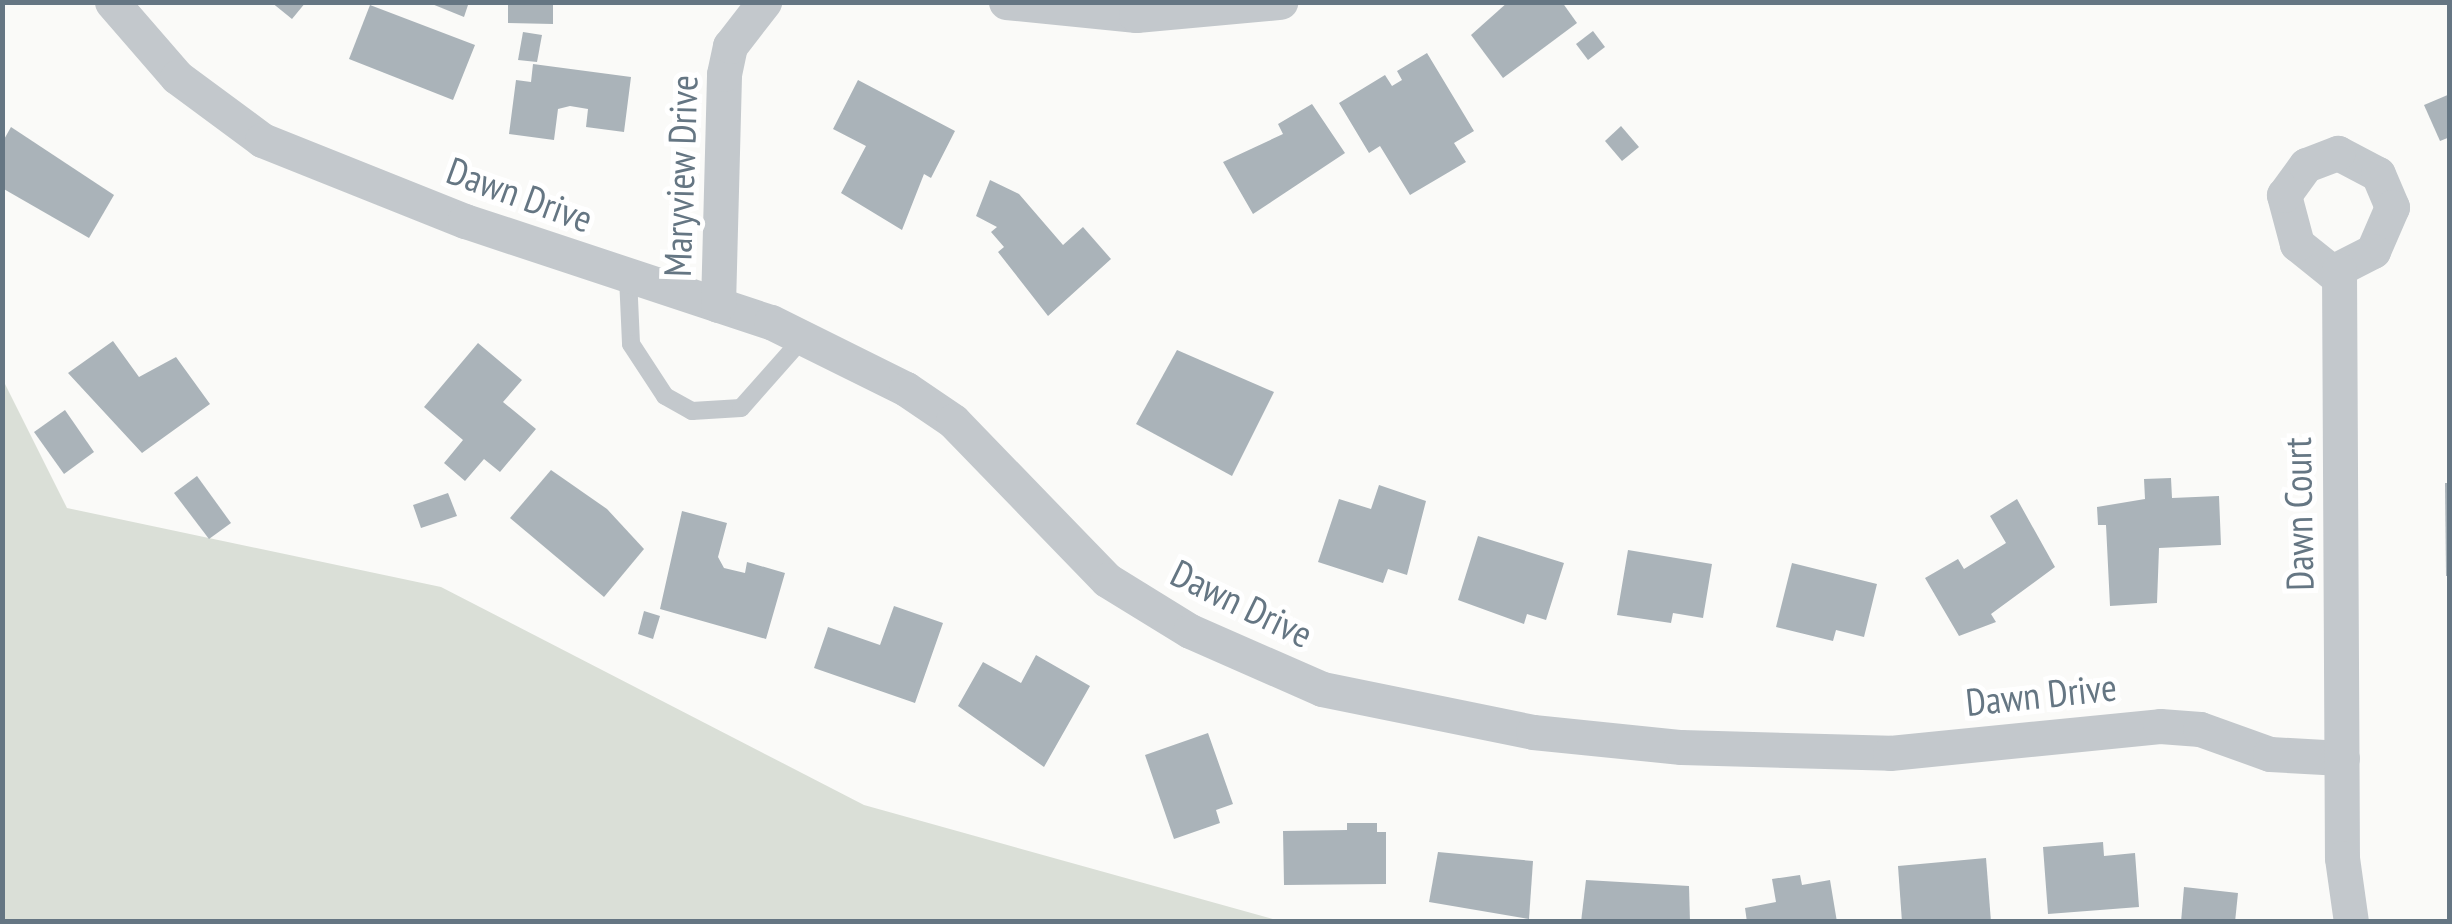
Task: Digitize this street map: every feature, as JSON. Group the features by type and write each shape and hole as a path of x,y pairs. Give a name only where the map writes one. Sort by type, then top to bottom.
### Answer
{"street":[{"name":"Dawn Drive","path":"112,2 177,77 262,140 628,277 718,305 804,338 953,421 1107,580 1190,631 1322,688 1532,732 1736,751 1890,754 2160,726 2200,729 2270,754 2342,758"},
{"name":"Maryview Drive","path":"718,305 724,74 730,46 764,2"},
{"path":"1006,2 1136,16 1280,2"},
{"name":"Dawn Court","path":"2339,270 2342,758"},
{"path":"2342,758 2351,922"}],"lane":[{"path":"628,277 631,344 665,396 692,412 740,408 804,338"}],"shaded area":[{"path":"2,378 67,508 441,587 864,805 1280,921 3,921"}],"building":[{"path":"271,2 306,2 292,19"},
{"path":"427,2 469,2 464,17"},
{"path":"508,2 553,2 553,24 508,23"},
{"path":"1508,2 1562,2 1577,23 1503,78 1471,35"},
{"path":"370,5 475,45 453,100 349,59"},
{"path":"1593,31 1605,47 1588,60 1576,44"},
{"path":"523,32 542,35 537,62 518,60"},
{"path":"1427,53 1474,131 1454,143 1466,162 1410,195 1380,146 1369,153 1339,103 1385,75 1392,86 1402,80 1397,71"},
{"path":"533,64 631,77 624,132 586,127 588,109 570,106 558,109 554,140 509,134 516,80 531,82"},
{"path":"858,80 955,131 931,178 924,174 902,230 841,193 866,146 833,129"},
{"path":"2450,94 2450,137 2440,141 2424,105"},
{"path":"1312,104 1345,153 1253,214 1223,162 1283,134 1278,124"},
{"path":"1621,126 1639,147 1622,161 1605,141"},
{"path":"11,127 114,195 89,238 2,188 2,143"},
{"path":"990,180 1019,194 1063,245 1083,227 1111,259 1048,316 998,252 1004,247 991,232 997,227 976,216"},
{"path":"113,341 139,377 176,357 210,404 142,453 68,373"},
{"path":"478,343 522,380 503,402 536,429 500,472 484,459 465,481 444,463 463,440 424,407"},
{"path":"1177,350 1274,392 1232,476 1136,424"},
{"path":"65,410 94,452 64,474 34,432"},
{"path":"551,470 607,509 644,549 604,597 510,518"},
{"path":"197,476 231,523 209,539 174,493"},
{"path":"2171,478 2172,498 2219,496 2221,545 2159,548 2157,603 2110,606 2106,525 2098,525 2097,507 2145,499 2144,479"},
{"path":"2445,483 2450,483 2450,576 2446,576"},
{"path":"1379,485 1426,501 1407,575 1388,569 1383,583 1318,562 1339,499 1371,509"},
{"path":"448,493 457,516 421,528 413,505"},
{"path":"2017,499 2055,567 1991,614 1996,622 1959,636 1925,578 1958,559 1964,569 2006,543 1990,516"},
{"path":"682,511 727,523 718,557 724,568 745,573 747,562 785,573 766,639 660,609"},
{"path":"1478,536 1564,563 1546,620 1527,614 1524,624 1458,600"},
{"path":"1628,550 1712,564 1703,618 1673,613 1671,623 1617,615"},
{"path":"1792,563 1877,584 1864,637 1836,630 1833,641 1776,627"},
{"path":"894,606 943,623 915,703 814,668 828,627 880,645"},
{"path":"644,611 660,616 653,639 638,634"},
{"path":"1036,655 1090,686 1044,767 958,706 983,662 1021,683"},
{"path":"1208,733 1233,804 1216,810 1220,823 1174,839 1145,755"},
{"path":"1347,823 1377,823 1377,832 1386,832 1386,884 1284,885 1283,831 1347,830"},
{"path":"2103,842 2104,856 2135,853 2139,907 2048,914 2043,847"},
{"path":"1438,852 1533,861 1529,919 1429,902"},
{"path":"1986,858 1991,922 1902,922 1898,866"},
{"path":"1800,875 1802,885 1830,880 1837,922 1747,922 1745,908 1776,902 1772,879"},
{"path":"1586,880 1689,886 1690,922 1581,922"},
{"path":"2184,887 2238,893 2235,922 2181,922"}]}
